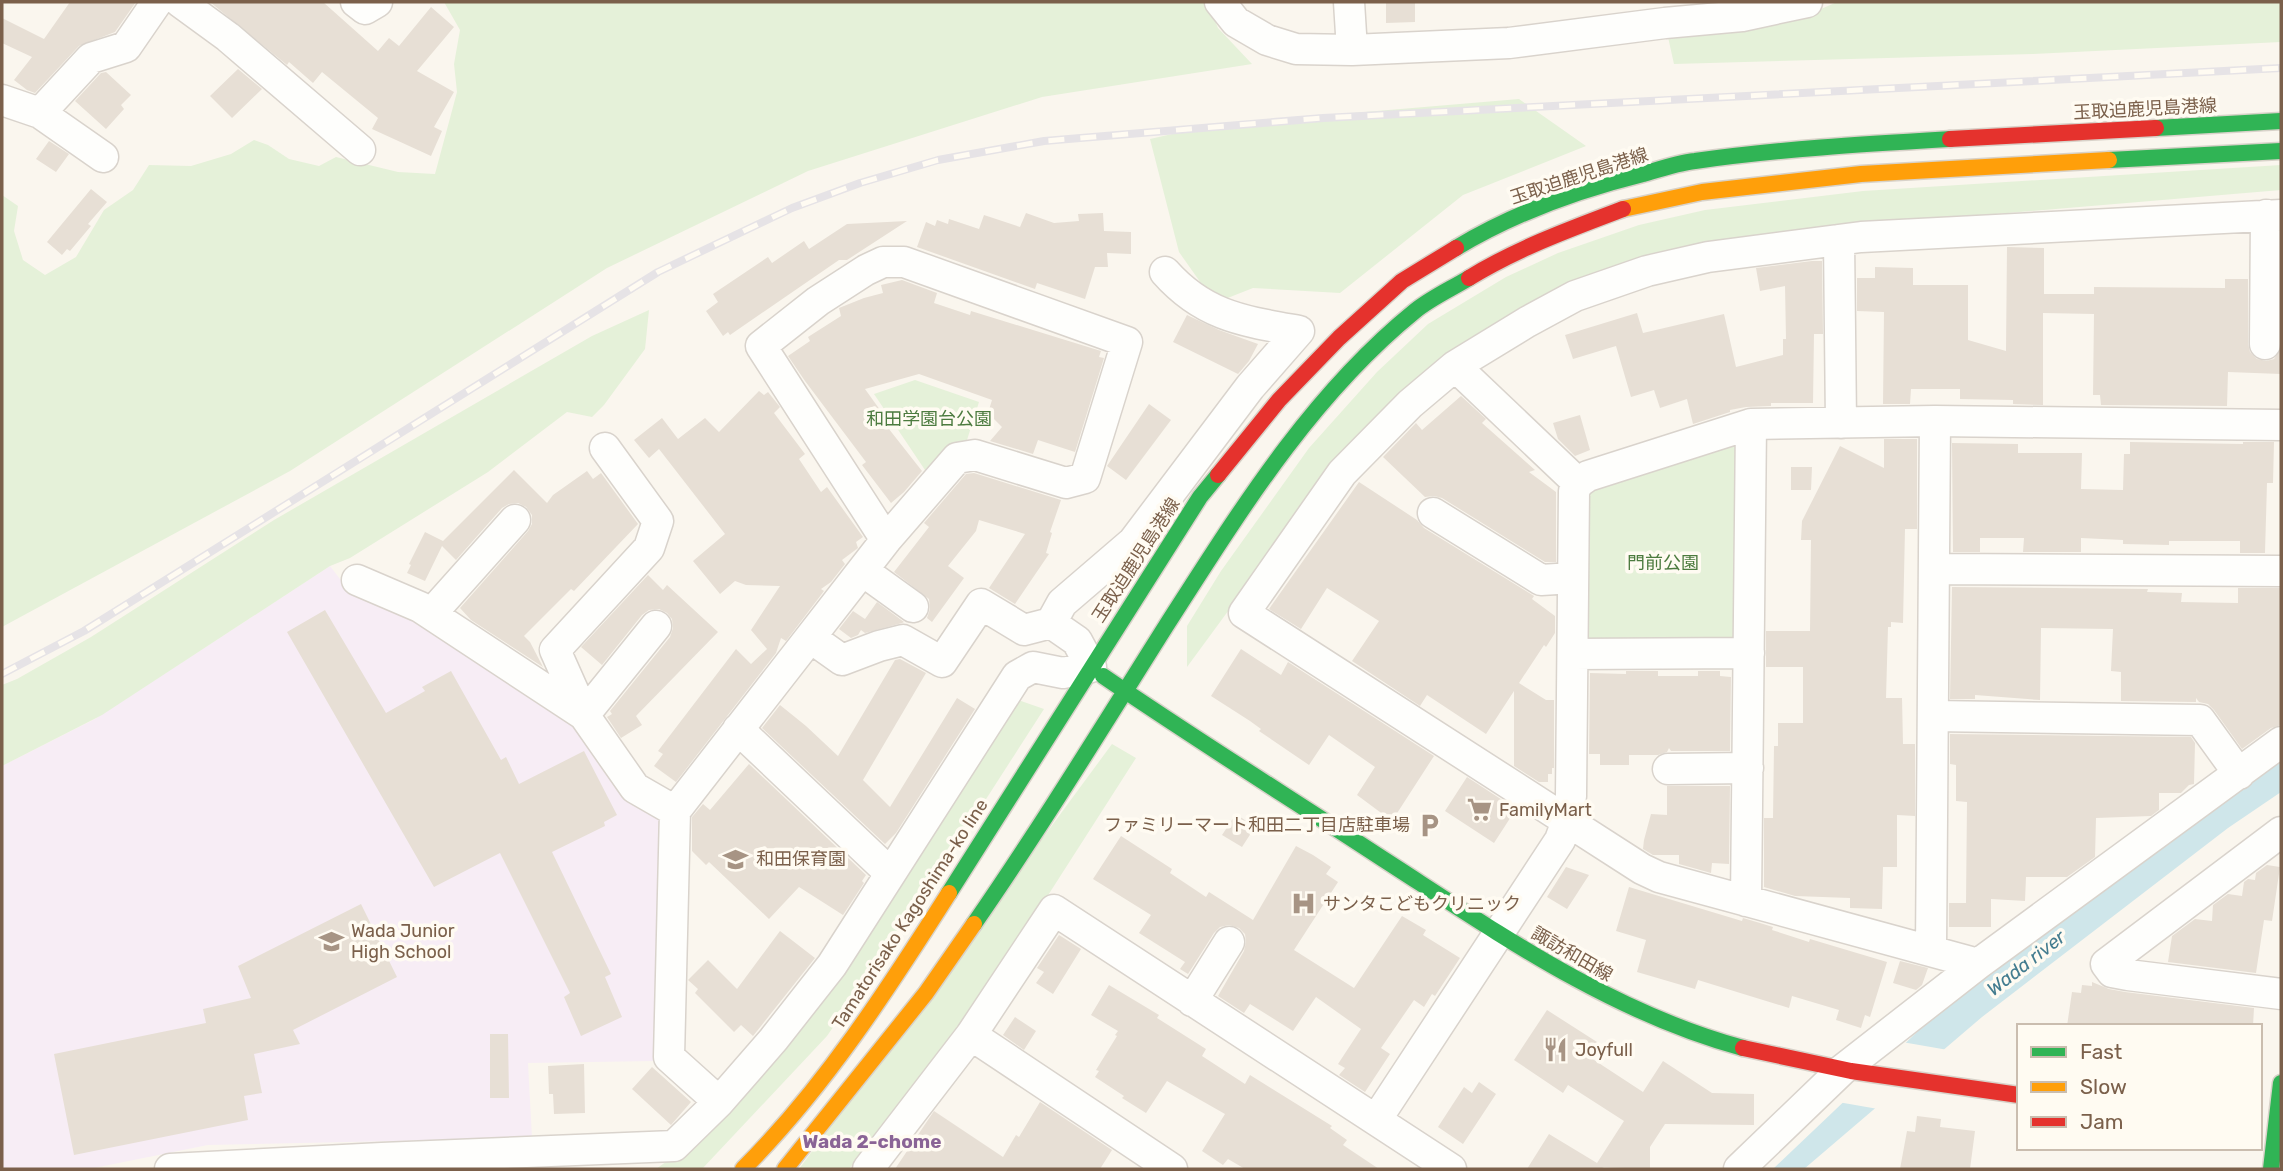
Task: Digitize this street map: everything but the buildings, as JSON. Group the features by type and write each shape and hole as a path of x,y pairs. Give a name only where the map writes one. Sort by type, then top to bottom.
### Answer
{"main road":[{"name":"玉取迫鹿児島港線","path":"1091,667 1200,498 1279,400 1339,338 1402,281 1487,229 1561,199 1618,180 1693,162 1865,144 2281,121"},
{"path":"785,1169 926,993 1014,865 1233,521 1298,431 1360,362 1416,310 1508,256 1556,234 1631,206 1702,192 1861,174 2281,151"},
{"name":"諏訪和田線","path":"1091,667 1500,934 1591,989 1685,1030 1746,1050 1856,1072 2017,1095"},
{"name":"Tamatorisako Kagoshima-ko line","path":"743,1169 764,1148 835,1062 900,970 1091,667"},
{"path":"2270,1169 2272,1132 2281,1083"}],"street":[{"path":"40,113 91,58 126,47 157,2"},
{"path":"180,2 265,67 360,150"},
{"path":"356,2 365,9 377,2"},
{"path":"1220,2 1236,22 1267,40 1296,48 1352,50 1509,43 1664,12 1742,16 1807,2"},
{"path":"1349,2 1352,50"},
{"path":"2,100 40,113 103,157"},
{"path":"1978,964 1659,877 1642,869 1244,613 1342,473 1410,404 1455,366 1527,322 1575,296 1647,271 1708,257 1839,240 2274,215 2265,344"},
{"path":"1839,240 1841,422"},
{"path":"719,1102 669,1057 675,811 886,540 957,458 975,455 1066,483 1085,478 1127,342 904,262 894,261 884,262 866,270 818,301 761,346 886,540"},
{"path":"811,638 842,660 903,640 942,662 981,604 1024,630 1051,623 1062,603 1133,542 1251,387 1299,331 1220,314 1182,291 1165,272"},
{"path":"1455,366 1578,482"},
{"path":"1931,951 1935,421"},
{"path":"1376,1121 1560,840 1567,821 1571,796 1574,491 1578,482 1588,476 1751,424 1935,421 2281,425"},
{"path":"1746,901 1751,424"},
{"path":"605,448 658,521 649,548 555,650 584,715 635,788 675,811"},
{"path":"1433,513 1462,545 1541,580 1573,578"},
{"path":"430,614 515,520"},
{"path":"1934,569 2281,570"},
{"path":"863,571 913,607"},
{"path":"358,580 430,614 584,715"},
{"path":"642,1169 674,1146 719,1102 773,1040 832,965 1017,676 1033,667 1063,673 1091,667 1077,641 1051,623"},
{"path":"584,715 656,626"},
{"path":"1573,654 1749,653"},
{"path":"1933,716 2200,720 2239,774"},
{"path":"738,729 890,873"},
{"path":"1739,1169 1856,1072 1978,964 2281,742"},
{"path":"1668,769 1748,768"},
{"path":"2281,832 2106,964 2112,972 2128,975 2281,994"},
{"path":"869,1169 971,1035 1054,910 1451,1169"},
{"path":"1192,1000 1229,942"},
{"path":"971,1035 1172,1169"},
{"path":"177,1169 386,1163 674,1146"}],"shaded area":[{"name":"Wada Junior High School","path":"330,566 350,592 416,615 564,711 664,821 655,1061 528,1063 532,1138 208,1145 89,1169 2,1169 2,766 95,719"}],"green space":[{"path":"444,2 1207,2 1218,28 1252,64 1042,97 808,171 607,268 290,471 2,627 2,195 18,206 14,231 23,260 45,275 76,257 104,210 133,190 149,165 191,166 231,154 254,140 268,145 289,159 319,166 336,157 398,172 435,174 457,92 454,64 460,30"},
{"path":"1837,2 2281,2 2281,42 2033,54 1674,64 1668,37 1821,9"},
{"path":"1519,99 1586,146 1463,195 1340,293 1253,288 1215,303 1179,252 1150,139 1212,125"},
{"path":"2281,165 2281,190 1864,225 1573,285 1334,467 1187,667 1187,626 1221,571 1309,448 1377,372 1428,324 1506,277 1558,253 1639,225 1705,210 1863,191"},
{"path":"649,310 645,349 592,417 567,412 488,472 350,558 330,566 102,715 2,766 2,685 91,637 274,520 592,336"},
{"name":"和田学園台公園","path":"915,380 979,402 967,440 950,444 925,470 874,394"},
{"name":"門前公園","path":"1729,441 1741,449 1738,638 1734,645 1593,645 1586,633 1587,493 1592,487"},
{"path":"1015,699 1044,709 934,880 827,1036 702,1169 656,1169 702,1136"},
{"path":"1112,744 1136,758 977,1006 849,1169 799,1169"}],"water":[{"name":"Wada river","path":"2281,759 2281,792 2228,828 1982,1017 1804,1169 1773,1169 1936,1014"}],"pier":[{"path":"1902,1042 1948,1050 1878,1109 1838,1102"}],"railway":[{"path":"2,674 84,631 658,272 792,208 860,183 938,160 1044,141 1323,118 2281,68"}],"traffic: fast":[{"path":"2156,128 2281,121"},
{"path":"1456,248 1478,235 1547,204 1595,187 1682,163 1790,150 1950,139"},
{"path":"2109,160 2281,151"},
{"path":"974,924 1221,541 1278,458 1309,418 1377,344 1421,306 1469,278"},
{"path":"949,893 1200,497 1218,475"},
{"path":"1103,676 1469,915 1556,968 1647,1014 1694,1033 1743,1048"},
{"path":"2271,1169 2281,1083"}],"traffic: slow":[{"path":"1623,209 1702,192 1861,174 2109,160"},
{"path":"743,1169 773,1138 828,1071 949,893"},
{"path":"785,1169 926,993 974,924"}],"traffic: jam":[{"path":"1950,139 2156,128"},
{"path":"1469,278 1525,248 1623,209"},
{"path":"1218,475 1279,400 1339,338 1402,281 1456,248"},
{"path":"1743,1048 1851,1071 2017,1095"}],"place":[{"name":"FamilyMart","path":"1479,810"},
{"name":"ファミリーマート和田二丁目店駐車場","path":"1430,825"},
{"name":"和田保育園","path":"736,859"},
{"name":"サンタこどもクリニック","path":"1303,904"},
{"name":"Wada Junior High School","path":"331,941"},
{"name":"Joyfull","path":"1555,1050"}],"district":[{"name":"Wada 2-chome","path":"872,1141"}]}
